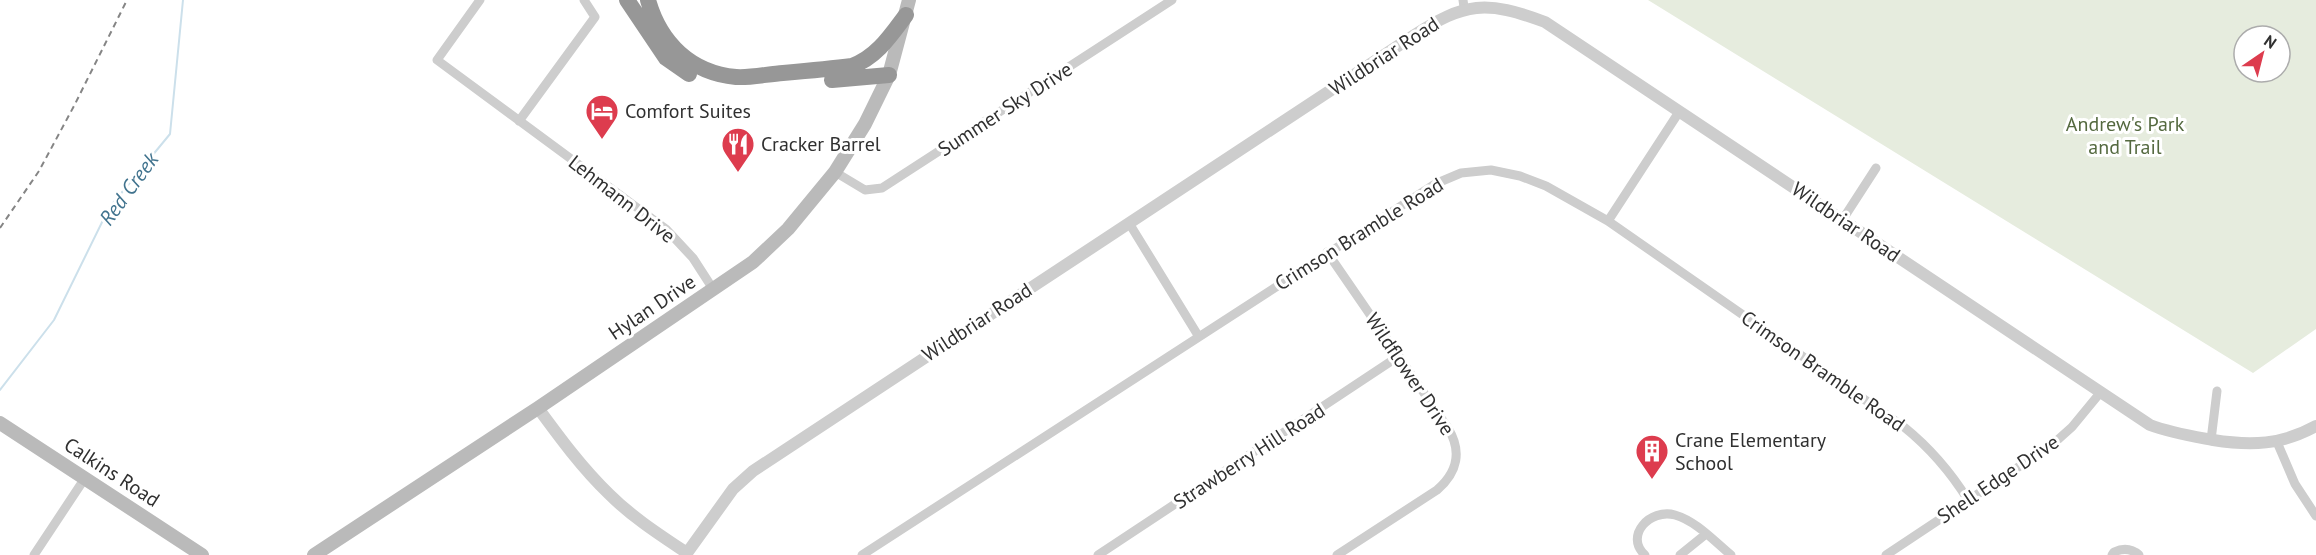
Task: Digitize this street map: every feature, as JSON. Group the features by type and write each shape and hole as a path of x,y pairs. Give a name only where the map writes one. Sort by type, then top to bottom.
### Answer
{"highway":[{"path":"627,0 666,58 706,83 735,87 889,75"},
{"path":"648,0 654,22 670,45 691,63 712,73 738,77 852,66 866,62 880,48 908,8"}],"main road":[{"name":"Hylan Drive","path":"314,555 538,408 753,262 788,229 835,172 865,124 889,75 908,8"},
{"name":"Calkins Road","path":"0,423 202,555"}],"street":[{"name":"Lehmann Drive","path":"480,0 437,60 666,229 693,258 713,289"},
{"path":"519,121 595,17 584,0"},
{"name":"Summer Sky Drive","path":"835,172 865,190 882,188 1172,0"},
{"name":"Wildbriar Road","path":"689,554 733,489 753,471 1463,4 1504,8 1545,22 2150,425 2181,436 2245,445 2277,442 2316,426"},
{"path":"1608,221 1678,112"},
{"path":"1843,219 1876,168"},
{"name":"Crimson Bramble Road","path":"862,555 1435,184 1449,177 1477,170 1506,172 1534,180 1608,221 1904,427 1946,466 1968,500"},
{"path":"1129,223 1199,337"},
{"name":"Wildflower Drive","path":"1327,252 1453,436 1458,453 1455,468 1437,490 1337,555"},
{"name":"Strawberry Hill Road","path":"1098,555 1399,356"},
{"path":"2211,440 2217,391"},
{"name":"Shell Edge Drive","path":"1886,555 2064,435 2100,393"},
{"path":"538,408 574,457 608,494 640,521 689,554"},
{"path":"2277,442 2295,484 2316,516"},
{"path":"34,555 85,478"},
{"path":"1645,555 1637,541 1640,528 1648,518 1660,513 1675,515 1696,525 1731,555"},
{"path":"1680,555 1706,534"},
{"path":"2112,555 2114,552 2127,549 2139,555"}],"green space":[{"name":"Andrew's Park and Trail","path":"1648,0 2316,0 2316,329 2253,373"}],"waterway":[{"name":"Red Creek","path":"0,390 54,320 109,208 170,134 183,0"}],"railway":[{"path":"0,228 39,171 127,0"}],"place":[{"name":"Comfort Suites","path":"602,140"},
{"name":"Cracker Barrel","path":"738,173"},
{"name":"Crane Elementary School","path":"1652,480"}]}
